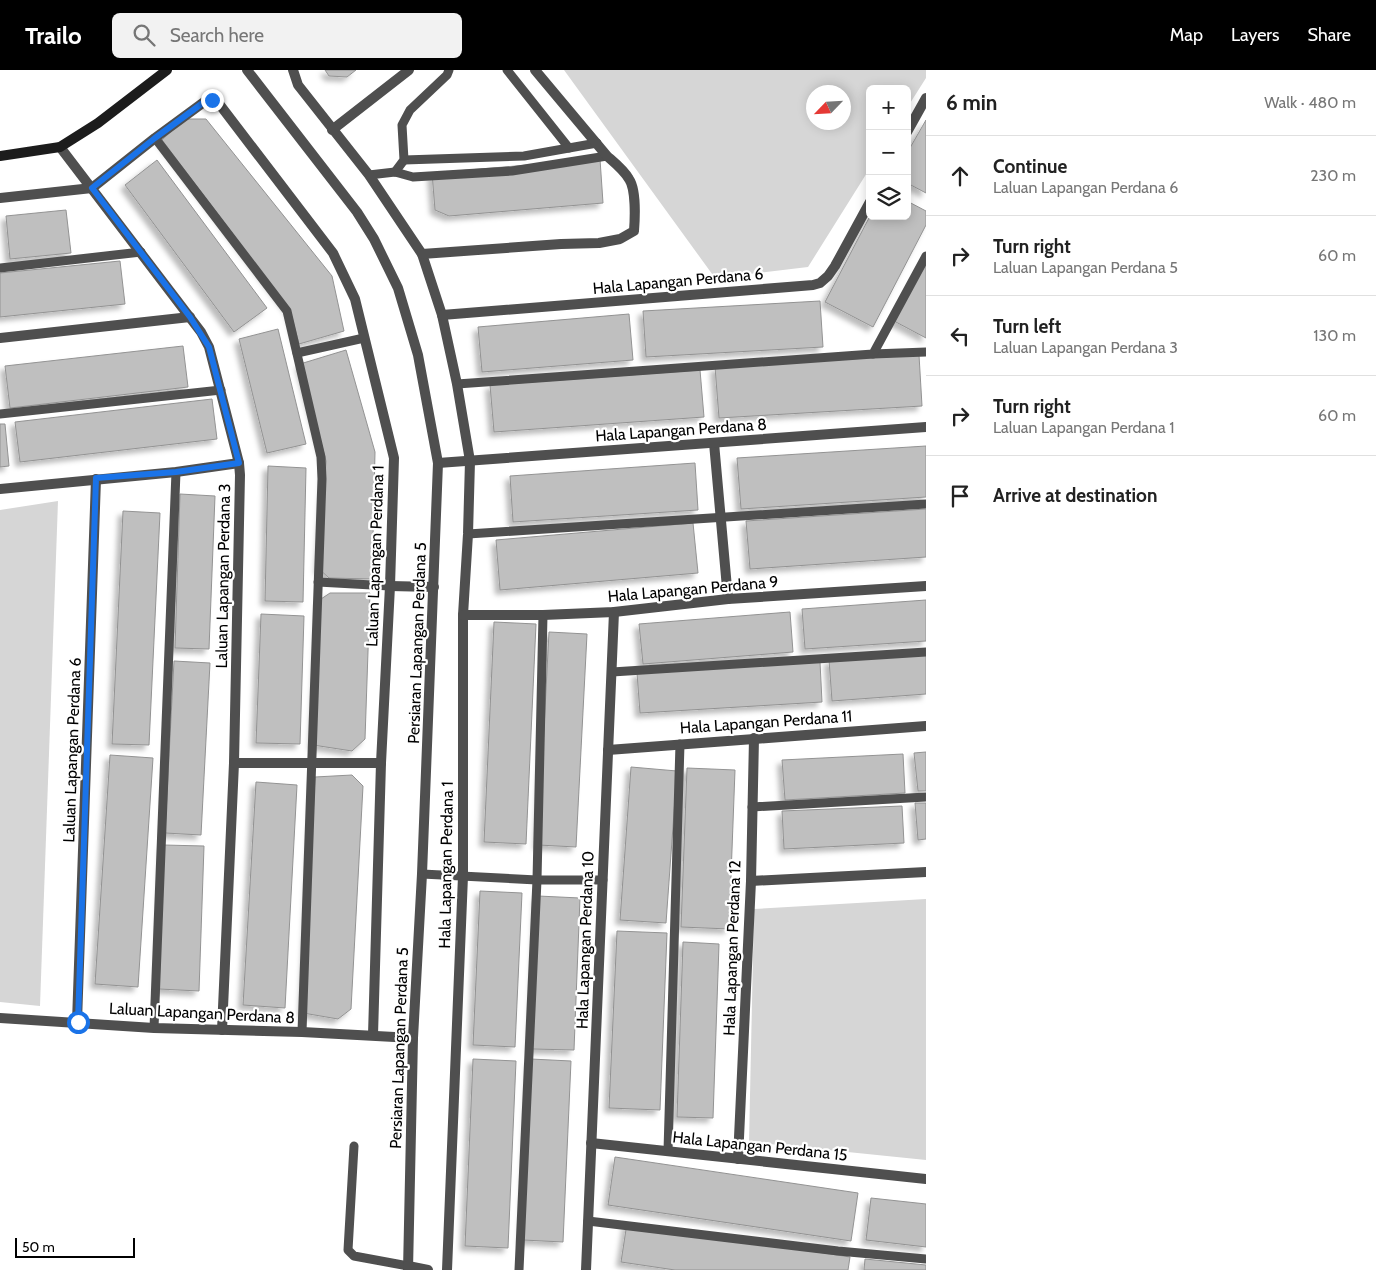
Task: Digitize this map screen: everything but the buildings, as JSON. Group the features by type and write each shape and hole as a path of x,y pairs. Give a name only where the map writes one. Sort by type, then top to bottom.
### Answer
{"street":[{"path":"0,156 60,147 98,123 167,70"},
{"name":"Persiaran Lapangan Perdana 5","path":"247,70 357,212 374,239 398,288 418,354 438,463 422,874 413,1038 408,1268"},
{"name":"Hala Lapangan Perdana 1","path":"293,70 298,85 369,175 422,254 442,315 457,384 470,461 463,614 463,876 447,1270"},
{"path":"332,130 409,70"},
{"path":"422,254 599,243 620,239 634,231 636,212 631,181 607,156 535,70"},
{"path":"908,130 926,98"},
{"name":"Laluan Lapangan Perdana 1","path":"92,188 204,102 212,100 220,105 333,253 355,299 394,458 373,1035"},
{"name":"Laluan Lapangan Perdana 3","path":"60,147 190,317 209,347 239,463 234,763 222,1030"},
{"path":"0,198 92,188"},
{"name":"Hala Lapangan Perdana 6","path":"442,315 812,285 820,283 828,276 866,209"},
{"path":"0,338 190,317"},
{"name":"Hala Lapangan Perdana 8","path":"438,463 926,427"},
{"path":"714,443 728,600"},
{"path":"0,489 96,478 176,472 239,463"},
{"name":"Laluan Lapangan Perdana 6","path":"78,1022 96,478"},
{"path":"390,586 434,587"},
{"name":"Hala Lapangan Perdana 9","path":"463,614 544,615 614,612 728,600 926,586"},
{"name":"Hala Lapangan Perdana 10","path":"586,1270 614,612"},
{"name":"Hala Lapangan Perdana 11","path":"608,750 926,726"},
{"name":"Hala Lapangan Perdana 12","path":"738,1159 751,881 754,738"},
{"path":"234,763 382,764"},
{"path":"751,881 926,872"},
{"name":"Laluan Lapangan Perdana 8","path":"0,1018 154,1028 302,1032 413,1038"},
{"name":"Hala Lapangan Perdana 15","path":"591,1143 926,1179"},
{"path":"408,1268 428,1270"}],"lane":[{"path":"395,172 404,160 402,125 410,110 447,76 449,70"},
{"path":"507,70 569,148"},
{"path":"155,138 287,311 321,457 322,479 302,1032"},
{"path":"404,160 524,156 596,143"},
{"path":"369,175 395,172 413,177 512,171 607,156"},
{"path":"0,268 141,252"},
{"path":"873,354 926,256"},
{"path":"297,353 364,338"},
{"path":"457,384 708,364 926,352"},
{"path":"0,414 221,390"},
{"path":"154,1028 176,472"},
{"path":"468,534 722,519 926,504"},
{"path":"318,582 390,586"},
{"path":"519,1270 536,880 544,615"},
{"path":"612,672 926,652"},
{"path":"668,1151 680,744"},
{"path":"752,807 926,797"},
{"path":"422,874 536,880 603,880"},
{"path":"354,1146 348,1250 354,1256 408,1268"},
{"path":"588,1221 926,1259"}],"shaded area":[{"path":"564,70 926,70 926,78 911,102 911,85 866,85 866,174 808,267 715,278"},
{"path":"58,501 40,1006 0,1002 0,510"},
{"path":"926,899 926,1160 749,1142 754,909"}],"route":[{"path":"78,1022 96,478 176,472 239,463 209,347 190,317 92,188 204,102 212,100"}]}
